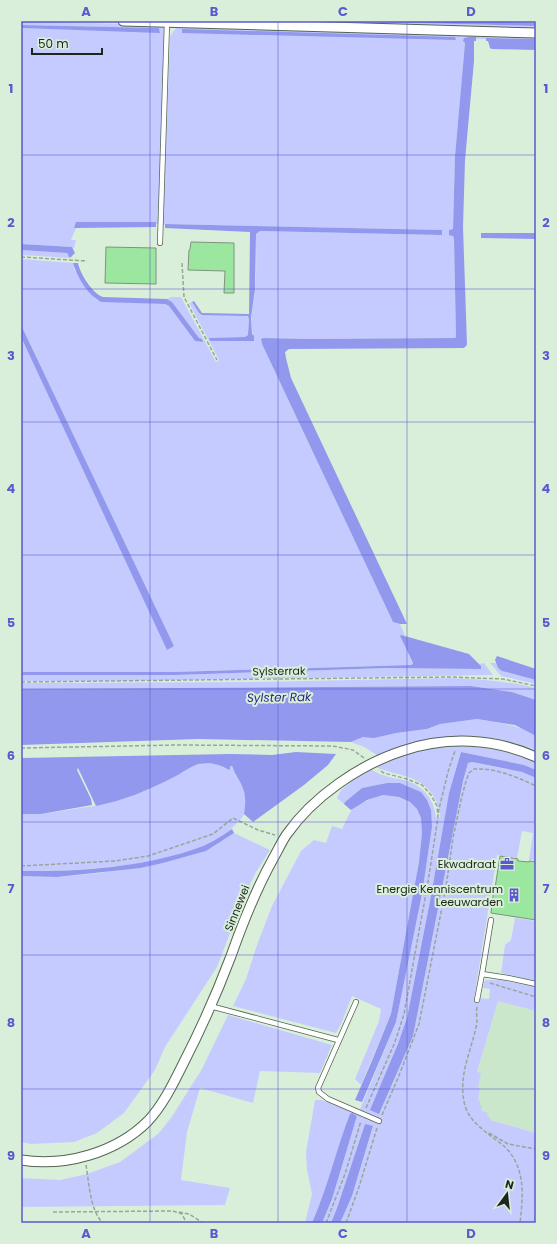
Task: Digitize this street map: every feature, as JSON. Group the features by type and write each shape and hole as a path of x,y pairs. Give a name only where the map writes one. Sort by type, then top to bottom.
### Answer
{"street":[{"path":"123,21 536,33"},
{"name":"Sinnewei","path":"21,1160 50,1162 64,1161 85,1156 115,1144 149,1120 159,1107 177,1077 193,1045 250,906 284,838 308,809 332,789 369,764 386,756 407,749 441,742 480,741 524,751 536,757"}],"lane":[{"path":"160,243 168,22"},
{"path":"477,1000 491,920"},
{"path":"482,974 536,984"},
{"path":"356,1002 318,1088 319,1092 328,1099 379,1121"},
{"path":"210,1006 338,1040"}],"path":[{"path":"21,257 87,261"},
{"path":"182,263 184,297 217,360"},
{"name":"Sylsterrak","path":"21,682 450,677 503,679 536,686"},
{"path":"326,1223 345,1174 363,1114 395,1042 404,1014 428,882 438,814 453,754 460,741"},
{"path":"21,748 177,745 333,746 353,750 362,755 369,764 384,773 407,779 422,785 431,795 437,806 438,814"},
{"path":"346,1223 379,1121 419,1024 446,887 454,831 469,773 474,769 484,768 515,776 536,786"},
{"path":"21,866 115,861 148,856 213,834 233,818 258,830 284,838"},
{"path":"481,980 536,997"},
{"path":"477,1000 477,1020 466,1060 462,1088 465,1106 470,1118 506,1149 518,1165 523,1184 523,1201 520,1223"},
{"path":"483,1129 508,1144 536,1149"},
{"path":"85,1156 95,1212 104,1223"},
{"path":"173,1211 182,1214 185,1223"},
{"path":"53,1212 173,1211 189,1214 202,1223"}],"shaded area":[{"path":"21,21 159,25 164,27 158,224 74,228 76,228 71,240 76,240 74,248 21,244 21,28 160,32 159,28 21,25"},
{"path":"195,21 335,21 536,26 536,30"},
{"path":"177,27 536,35 536,39 476,39 476,37 463,41 465,43 455,156 453,229 449,230 454,238 456,337 261,339 262,344 393,622 400,624 405,636 400,636 413,664 412,665 175,672 21,672 21,337 167,649 174,646 21,325 21,259 73,263 74,269 96,300 165,304 169,306 195,341 203,342 172,302 167,299 171,297 181,297 216,362 219,360 189,303 192,302 202,315 246,315 249,318 248,335 245,337 209,338 254,341 252,309 256,276 256,234 260,231 442,235 442,230 163,225 170,36"},
{"path":"21,250 67,253 70,258 21,255"},
{"path":"484,663 493,675 21,681 21,675 175,675 386,668 481,669 479,664"},
{"path":"490,663 496,663 498,668 502,671 536,680 536,684 501,676"},
{"path":"450,678 493,681 536,688 536,700 512,692 471,686 21,689 21,683 249,682"},
{"path":"477,719 508,724 529,732 536,736 536,751 516,743 496,739 476,736 456,736 417,742 377,755 364,747 351,742 359,739 316,730 375,737 427,729 440,724"},
{"path":"460,746 490,749 518,755 536,762 536,770 524,765 461,752 449,793 431,896 407,1018 379,1114 413,1036 463,781 468,763 471,762 522,772 536,778 536,861 529,860 533,833 522,831 517,858 497,855 474,999 479,1001 479,998 489,999 490,989 483,988 486,980 501,980 536,987 536,1011 498,1001 477,1072 481,1073 478,1087 480,1088 478,1100 480,1101 480,1105 482,1105 481,1111 488,1113 487,1116 490,1120 536,1133 536,1223 340,1223 352,1196 373,1127 365,1124 331,1223 322,1223 332,1199 357,1116 354,1114 322,1201 312,1223 305,1223 312,1194 307,1170 306,1152 315,1100 322,1100 358,1114 396,1022 422,894 432,827 421,792 400,783 387,783 362,788 344,804 337,798 341,790 369,768 379,774 411,782 417,785 422,789 433,804 436,817 440,818 437,804 431,792 421,783 376,767 390,760 425,749"},
{"path":"204,763 216,764 229,770 230,766 232,766 235,775 241,782 245,794 246,806 242,818 219,838 195,849 166,858 135,864 72,870 21,871 21,814 41,814 107,804 133,795 173,777 192,766"},
{"path":"383,795 399,797 410,802 417,809 421,818 422,833 419,862 391,1014 361,1085 355,1079 379,1021 381,1009 352,996 336,1033 233,1006 246,979 272,906 301,851 314,840 326,843 332,826 342,829 354,808 366,801"},
{"path":"234,833 270,850 256,872 244,897 217,967 165,1047 155,1070 124,1113 97,1133 74,1142 31,1144 21,1142 21,876 57,877 99,873 163,863 206,851"},
{"path":"515,918 536,921 536,981 501,973 505,945 511,940"},
{"path":"498,1001 536,1011 536,1133 490,1120 481,1111 477,1100 480,1088 478,1087 477,1073"},
{"path":"228,1015 332,1045 320,1073 260,1071 253,1103 200,1088 187,1132 181,1180 230,1188 225,1205 21,1207 21,1178 60,1180 87,1174 120,1162 158,1134 171,1118 202,1069"}],"water":[{"path":"335,21 466,21 536,23 536,26"},
{"path":"21,25 159,28 160,33 21,28"},
{"path":"182,29 455,37 456,40 182,33"},
{"path":"476,37 476,41 474,41 474,61 465,160 463,227 467,345 464,348 289,349 285,352 291,378 407,624 400,624 393,622 262,344 261,339 456,337 454,238 453,236 449,235 449,230 453,229 455,156 465,43 463,41 464,38"},
{"path":"486,38 536,39 536,50 492,49 490,48 488,41 486,41"},
{"path":"76,222 156,222 156,227 74,228"},
{"path":"165,224 442,230 442,235 260,231 256,234 255,289 251,318 254,341 210,341 209,338 245,337 248,335 248,316 202,315 192,302 194,301 202,313 249,314 250,232 165,228"},
{"path":"481,233 536,233 536,239 481,238"},
{"path":"21,244 72,247 75,253 70,258 67,253 21,250"},
{"path":"73,263 78,263 81,273 91,288 103,297 167,299 172,302 203,342 195,341 169,306 165,304 102,302 97,299 84,286"},
{"path":"21,325 174,646 167,650 21,337"},
{"path":"401,635 469,654 481,666 481,669 386,668 175,675 21,675 21,672 175,672 412,665 413,663 400,636"},
{"path":"497,656 536,669 536,680 502,671 498,668 495,660"},
{"name":"Sylster Rak","path":"471,686 512,692 536,700 536,736 515,725 477,719 440,724 427,729 396,733 374,738 363,737 351,742 198,739 21,745 21,689"},
{"path":"296,752 336,754 328,765 304,785 253,822 244,814 244,793 232,766 230,766 229,770 211,763 192,766 172,778 135,795 96,806 78,768 77,770 91,799 92,805 41,814 21,814 21,758 230,754 272,755"},
{"path":"461,752 524,765 536,770 536,778 522,772 472,762 468,763 463,781 413,1036 379,1114 370,1110 398,1044 407,1018 431,896 449,793"},
{"path":"387,783 400,783 421,792 427,800 431,810 432,827 422,894 396,1022 362,1102 355,1100 391,1014 419,862 422,833 421,818 417,809 410,802 399,797 383,795 367,800 351,810 344,804 362,788"},
{"path":"232,829 234,833 206,851 163,863 140,868 57,877 21,876 21,871 90,869 113,867 160,859 203,846"},
{"path":"352,1113 357,1116 332,1199 322,1223 312,1223 323,1196 350,1114"},
{"path":"365,1124 373,1126 352,1196 340,1223 331,1223 337,1208"}],"building":[{"path":"191,242 234,243 234,293 224,293 225,271 188,270"},
{"path":"106,247 156,248 156,284 105,283"},
{"name":"Energie Kenniscentrum Leeuwarden","path":"500,856 518,859 518,861 536,862 536,920 491,913"}],"place":[{"name":"Ekwadraat","path":"507,864"},
{"name":"Energie Kenniscentrum Leeuwarden","path":"514,895"}]}
